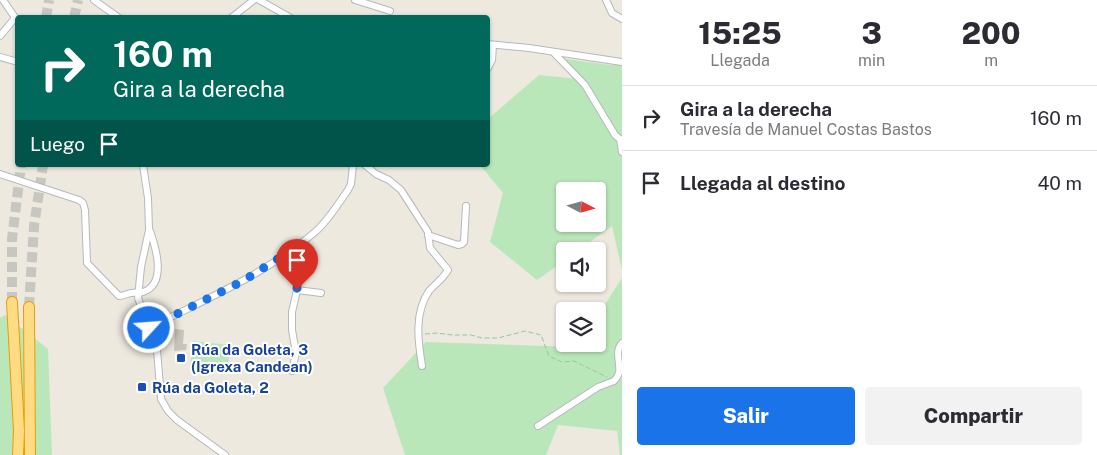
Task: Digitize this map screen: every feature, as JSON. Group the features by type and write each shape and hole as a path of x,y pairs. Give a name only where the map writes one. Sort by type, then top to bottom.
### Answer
{"highway":[{"path":"12,302 19,431 18,455"},
{"path":"29,307 30,455"}],"street":[{"path":"3,0 15,18"},
{"path":"94,0 115,15"},
{"path":"235,15 254,0 285,15"},
{"path":"355,0 390,11"},
{"path":"606,0 612,13 622,19"},
{"path":"0,36 15,21"},
{"path":"490,64 492,60 490,45 529,48 622,62"},
{"path":"554,52 585,85 610,128 621,140 622,152"},
{"path":"0,57 15,61"},
{"path":"0,174 79,200 83,203 85,210 87,263 119,296 144,292 153,284 158,270 155,244 150,230 143,167"},
{"path":"149,328 243,281 287,253 320,226 348,190 351,184 353,167"},
{"path":"367,167 376,174 389,180 400,190 428,235 430,248 448,270 424,300 421,311 418,335 422,366"},
{"path":"428,235 458,245 462,244 464,242 466,206"},
{"path":"150,230 141,267 138,303 157,350 160,390 164,406 177,420 226,455"},
{"path":"287,253 297,277 297,290 292,312 292,330 296,353 292,371"},
{"path":"297,290 321,293"},
{"path":"538,426 598,387 614,381 619,373 617,357 619,346 622,343"}],"path":[{"path":"418,335 437,333 498,338 525,331 535,333 541,335 549,356 562,362 574,361 614,381"}],"green space":[{"path":"565,59 610,65 622,63 622,270 612,226 606,230 606,182 556,182 556,232 604,232 590,242 556,242 556,266 537,280 490,242 503,193 482,167 490,167 490,117 539,75 579,79"},
{"path":"622,278 622,455 620,455 617,431 558,425 546,455 405,455 383,388 426,342 556,346 556,352 606,352 606,303"},
{"path":"5,315 48,349 52,455 0,455 0,318"},
{"path":"193,341 230,345 228,372 190,369"}],"building":[{"path":"175,329 184,330 183,344 187,344 186,350 174,351"}],"tunnel":[{"path":"46,15 49,0"},
{"path":"75,15 78,0"},
{"path":"12,302 12,239 21,167"},
{"path":"29,307 34,226 43,167"}],"place":[{"name":"Rúa da Goleta, 3 (Igrexa Candean)","path":"181,358"},
{"name":"Rúa da Goleta, 2","path":"142,387"}],"route":[{"path":"149,328 243,281 287,253 297,277 297,290"}]}
